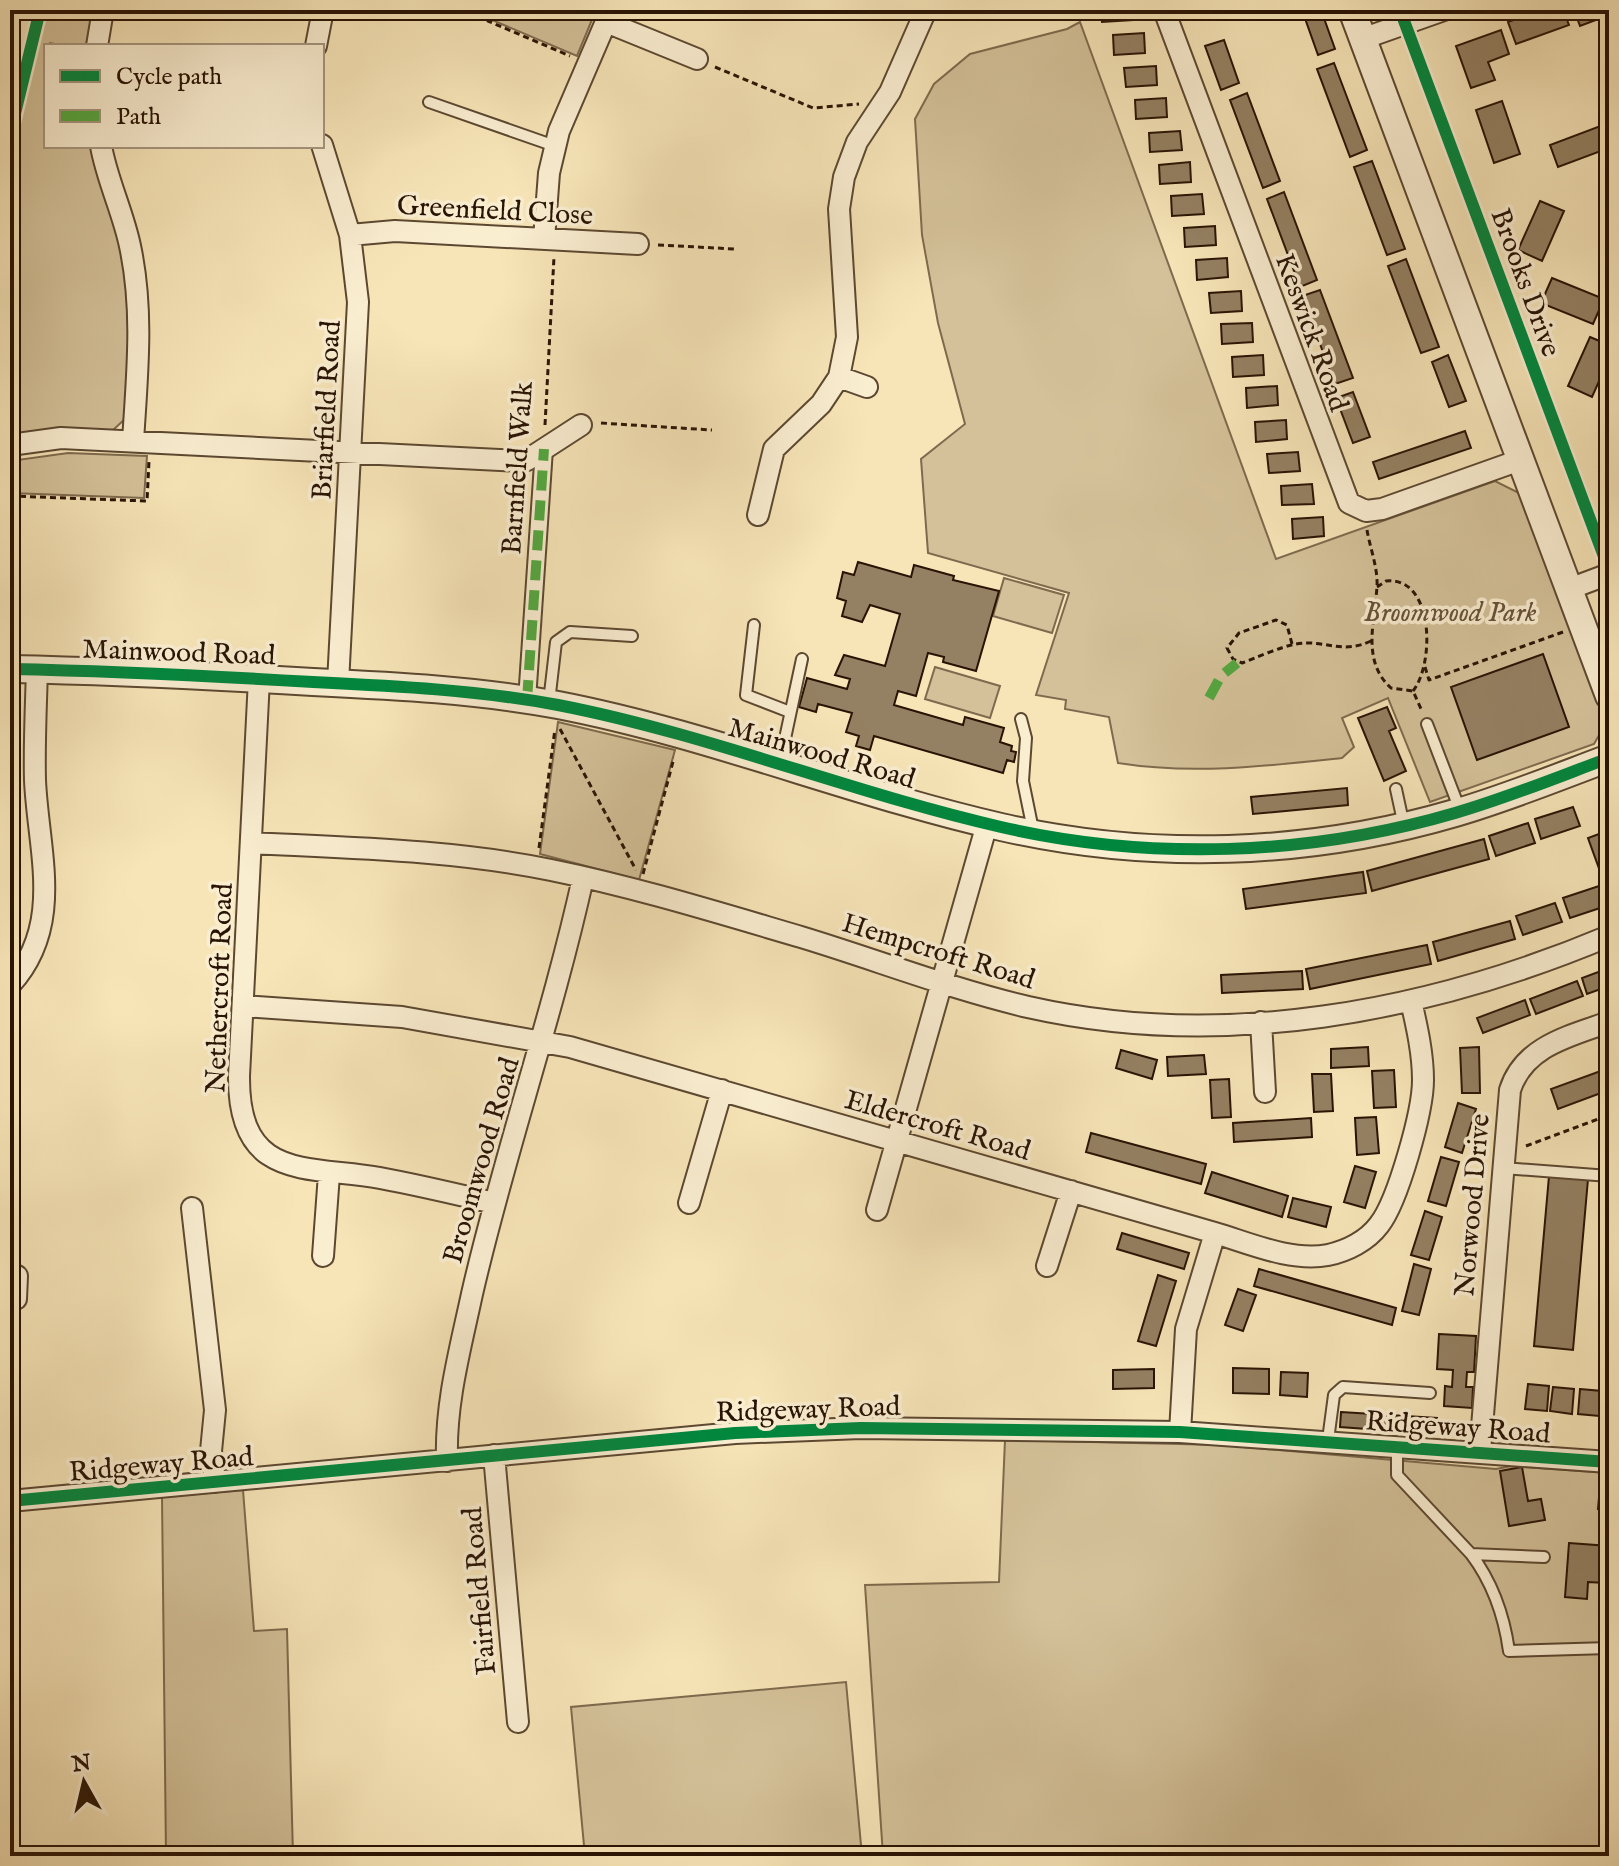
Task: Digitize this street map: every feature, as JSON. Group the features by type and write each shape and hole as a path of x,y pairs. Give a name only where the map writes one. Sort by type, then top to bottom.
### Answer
{"highway":[{"path":"10,50 18,10"}],"street":[{"path":"97,44 103,10"},
{"path":"316,44 323,10"},
{"path":"758,515 757,482 774,449 821,404 839,377 847,337 840,221 842,186 857,142 884,102 926,10"},
{"name":"Keswick Road","path":"1164,10 1345,495 1355,507 1366,511"},
{"path":"1352,10 1609,696"},
{"path":"1362,39 1444,10"},
{"path":"549,239 555,146 608,16 697,59"},
{"path":"102,148 125,225 137,287 142,442"},
{"name":"Briarfield Road","path":"323,148 350,235 358,302 338,683"},
{"name":"Greenfield Close","path":"350,235 395,231 640,245"},
{"path":"839,377 867,387"},
{"path":"10,445 46,438 519,461 581,425"},
{"name":"Barnfield Walk","path":"538,702 544,449"},
{"path":"1366,511 1382,509 1520,460"},
{"path":"1569,589 1609,574"},
{"name":"Mainwood Road","path":"10,669 431,687 538,702 680,735 987,824 1110,846 1236,850 1317,842 1460,812 1609,758"},
{"path":"10,985 30,957 38,937 46,892 35,777 37,669"},
{"name":"Nethercroft Road","path":"259,679 239,1089 247,1126 264,1149 282,1163 302,1171 380,1178 494,1203"},
{"path":"876,1213 987,824"},
{"name":"Hempcroft Road","path":"251,843 416,853 536,868 801,937 940,982 1031,1007 1104,1019 1181,1024 1261,1022 1347,1014 1490,980 1609,936"},
{"name":"Broomwood Road","path":"447,1461 450,1395 494,1203 543,1042 583,878"},
{"name":"Eldercroft Road","path":"243,1006 402,1017 543,1042 722,1090 1215,1233 1310,1257 1350,1248 1378,1227 1391,1203 1421,1102 1422,1060 1411,1001"},
{"path":"1261,1022 1265,1094"},
{"name":"Norwood Drive","path":"1480,1451 1508,1103 1520,1068 1546,1046 1609,1022"},
{"path":"688,1206 722,1090"},
{"path":"323,1258 329,1174"},
{"path":"1045,1269 1071,1191"},
{"path":"192,1208 215,1410 211,1451 215,1482"},
{"path":"1180,1432 1186,1329 1215,1233"},
{"name":"Ridgeway Road","path":"10,1501 494,1455 814,1429 1180,1432 1609,1462"},
{"name":"Fairfield Road","path":"494,1455 518,1722"}],"lane":[{"path":"429,102 555,146"},
{"path":"754,625 746,695 790,712"},
{"path":"538,702 556,642 561,636 570,632 632,636"},
{"path":"780,765 802,659"},
{"path":"1021,719 1026,738 1022,769 1034,834"},
{"path":"1427,724 1460,812"},
{"path":"1396,789 1404,826"},
{"path":"1503,1161 1609,1176"},
{"path":"1328,1440 1334,1395 1343,1387 1430,1393"},
{"path":"1397,1445 1397,1475 1471,1554 1486,1575 1497,1600 1509,1651 1609,1648"},
{"path":"1471,1554 1544,1557"}],"path":[{"path":"492,10 488,21 588,64"},
{"path":"697,59 813,108 884,102"},
{"path":"640,245 735,249"},
{"path":"581,425 712,430"},
{"path":"10,496 147,501 142,442"},
{"path":"1366,511 1377,587 1371,641 1379,675 1391,688 1413,691"},
{"path":"1377,587 1393,580 1408,589 1429,632 1425,667 1413,691 1427,724"},
{"path":"1292,644 1287,625 1276,620 1239,633 1227,648 1233,659 1242,663 1292,644 1325,644 1350,649 1371,641"},
{"path":"1425,667 1429,680 1582,625"},
{"path":"536,868 556,722 642,881 680,735"},
{"path":"1503,1161 1609,1115"}],"green space":[{"path":"43,10 95,10 90,44 44,44 44,148 94,148 114,213 131,310 126,418 112,431 10,437 10,147"},
{"path":"496,10 596,10 577,56 492,20"},
{"name":"Broomwood Park","path":"1080,22 1276,559 1495,481 1519,493 1606,723 1594,744 1430,802 1388,698 1342,718 1354,747 1342,758 1202,769 1118,763 1109,717 1065,709 1066,700 1036,695 1069,593 928,553 921,459 965,424 938,323 922,235 915,119 934,84 970,54 1067,29"},
{"path":"68,453 147,456 144,498 10,493 10,461"},
{"path":"1004,578 1064,595 1052,633 993,616"},
{"path":"935,667 1000,686 990,718 925,699"},
{"path":"558,722 675,750 639,880 540,854"},
{"path":"1005,1440 1221,1445 1496,1469 1511,1466 1609,1473 1609,1856 883,1856 865,1585 999,1582"},
{"path":"243,1490 254,1631 287,1629 293,1856 166,1856 162,1497"},
{"path":"846,1682 862,1856 585,1856 571,1707"}],"building":[{"path":"983,10 1009,10 1005,19"},
{"path":"1101,10 1133,10 1133,20 1102,22"},
{"path":"1302,10 1321,10 1335,49 1318,55"},
{"path":"1541,10 1563,10 1569,25 1516,44 1508,22"},
{"path":"1574,10 1609,10 1609,15 1580,26"},
{"path":"1501,30 1509,54 1488,62 1495,80 1471,88 1456,46"},
{"path":"1144,33 1145,53 1114,55 1113,35"},
{"path":"1224,40 1239,83 1221,90 1205,46"},
{"path":"1334,63 1367,150 1350,157 1317,69"},
{"path":"1156,66 1157,85 1126,87 1124,68"},
{"path":"1247,93 1280,181 1263,188 1230,100"},
{"path":"1166,98 1167,117 1136,119 1135,100"},
{"path":"1502,101 1520,154 1494,163 1476,110"},
{"path":"1603,125 1609,148 1558,167 1550,145"},
{"path":"1180,131 1182,150 1150,152 1149,133"},
{"path":"1372,161 1405,249 1387,255 1354,167"},
{"path":"1190,162 1191,182 1160,184 1159,165"},
{"path":"1284,192 1317,280 1300,287 1267,199"},
{"path":"1202,194 1204,214 1172,216 1171,196"},
{"path":"1540,201 1564,211 1542,261 1518,250"},
{"path":"1215,226 1216,245 1185,247 1184,228"},
{"path":"1227,258 1228,277 1197,280 1196,260"},
{"path":"1406,259 1439,347 1421,353 1388,266"},
{"path":"1552,278 1604,299 1593,324 1541,303"},
{"path":"1320,290 1353,378 1335,384 1302,296"},
{"path":"1241,291 1242,311 1211,313 1209,293"},
{"path":"1252,323 1253,342 1222,344 1221,324"},
{"path":"1590,337 1609,345 1609,359 1592,397 1568,386"},
{"path":"1263,355 1264,375 1233,377 1232,357"},
{"path":"1448,355 1466,401 1449,407 1432,362"},
{"path":"1277,386 1278,405 1247,408 1246,388"},
{"path":"1353,392 1370,437 1353,443 1336,398"},
{"path":"1286,420 1287,439 1256,442 1255,422"},
{"path":"1465,431 1471,448 1379,479 1373,462"},
{"path":"1609,443 1609,471 1599,466"},
{"path":"1298,452 1300,471 1269,473 1267,454"},
{"path":"1312,484 1314,504 1282,505 1281,486"},
{"path":"1323,517 1324,536 1293,539 1292,519"},
{"path":"858,562 911,577 914,565 954,576 953,580 999,591 976,671 943,662 944,657 928,653 916,696 898,691 894,705 963,725 965,717 1004,728 1000,742 1012,746 1011,751 1016,752 1014,762 1007,760 1003,773 874,736 870,750 856,746 859,736 846,732 852,713 818,704 816,712 799,707 807,678 847,689 850,679 835,675 844,655 885,666 900,614 870,605 862,622 842,616 846,601 837,598 843,572 854,575"},
{"path":"1543,654 1569,727 1477,760 1451,687"},
{"path":"1387,707 1396,728 1389,731 1406,771 1384,781 1358,718"},
{"path":"1347,788 1348,805 1253,814 1251,797"},
{"path":"1573,807 1580,826 1541,839 1535,819"},
{"path":"1528,823 1535,843 1496,856 1489,836"},
{"path":"1607,831 1609,871 1601,874 1588,838"},
{"path":"1484,839 1489,859 1372,891 1367,871"},
{"path":"1363,872 1366,893 1246,909 1243,889"},
{"path":"1602,885 1609,905 1570,918 1563,898"},
{"path":"1555,903 1562,922 1523,935 1516,916"},
{"path":"1510,921 1515,939 1438,961 1433,942"},
{"path":"1427,945 1431,964 1310,989 1306,969"},
{"path":"1609,968 1609,986 1587,994 1582,978"},
{"path":"1302,971 1303,989 1222,993 1221,975"},
{"path":"1577,981 1583,996 1536,1014 1530,999"},
{"path":"1525,1000 1530,1015 1483,1033 1477,1018"},
{"path":"1368,1047 1369,1066 1331,1068 1331,1049"},
{"path":"1479,1047 1480,1093 1462,1093 1460,1048"},
{"path":"1121,1050 1157,1060 1152,1079 1116,1068"},
{"path":"1204,1055 1206,1074 1168,1076 1167,1057"},
{"path":"1609,1068 1609,1090 1558,1109 1551,1089"},
{"path":"1394,1070 1396,1107 1374,1108 1372,1071"},
{"path":"1312,1074 1331,1074 1333,1111 1314,1112"},
{"path":"1229,1079 1231,1117 1212,1118 1210,1080"},
{"path":"1458,1103 1476,1109 1462,1153 1445,1147"},
{"path":"1376,1117 1379,1153 1357,1155 1355,1118"},
{"path":"1311,1118 1312,1137 1234,1142 1233,1123"},
{"path":"1091,1133 1206,1164 1201,1184 1086,1152"},
{"path":"1441,1157 1459,1162 1446,1206 1428,1201"},
{"path":"1355,1166 1376,1172 1365,1208 1344,1202"},
{"path":"1212,1172 1288,1196 1282,1217 1205,1193"},
{"path":"1549,1176 1588,1179 1573,1350 1534,1346"},
{"path":"1293,1198 1331,1207 1326,1227 1288,1217"},
{"path":"1425,1211 1442,1217 1429,1260 1411,1255"},
{"path":"1122,1233 1189,1253 1184,1269 1117,1249"},
{"path":"1414,1264 1431,1269 1419,1315 1402,1311"},
{"path":"1259,1269 1396,1308 1392,1325 1254,1286"},
{"path":"1158,1275 1176,1281 1156,1346 1138,1341"},
{"path":"1238,1289 1256,1295 1243,1331 1225,1325"},
{"path":"1439,1334 1476,1336 1474,1372 1467,1372 1466,1387 1473,1387 1472,1408 1444,1406 1445,1386 1452,1387 1453,1370 1437,1369"},
{"path":"1233,1368 1269,1369 1269,1394 1233,1393"},
{"path":"1154,1369 1154,1388 1113,1389 1113,1370"},
{"path":"1281,1372 1308,1373 1307,1397 1280,1395"},
{"path":"1528,1384 1549,1386 1547,1411 1525,1409"},
{"path":"1553,1387 1574,1389 1572,1414 1550,1411"},
{"path":"1580,1389 1602,1391 1599,1416 1578,1414"},
{"path":"1341,1412 1437,1418 1436,1434 1340,1427"},
{"path":"1522,1467 1528,1501 1541,1499 1545,1520 1509,1526 1500,1471"},
{"path":"1600,1486 1609,1487 1609,1510 1598,1509"},
{"path":"1569,1543 1609,1546 1609,1637 1601,1637 1606,1583 1588,1582 1587,1599 1565,1597"}],"marked path":[{"path":"527,700 544,449"},
{"path":"1209,698 1221,676 1237,663"}],"cycle path":[{"path":"10,134 40,10"},
{"name":"Brooks Drive","path":"1400,10 1609,570"},
{"path":"10,669 375,685 528,700 670,732 890,798 1001,827 1057,838 1171,849 1286,845 1399,827 1494,801 1609,758"},
{"path":"10,1501 735,1433 861,1428 1180,1432 1609,1462"}]}
